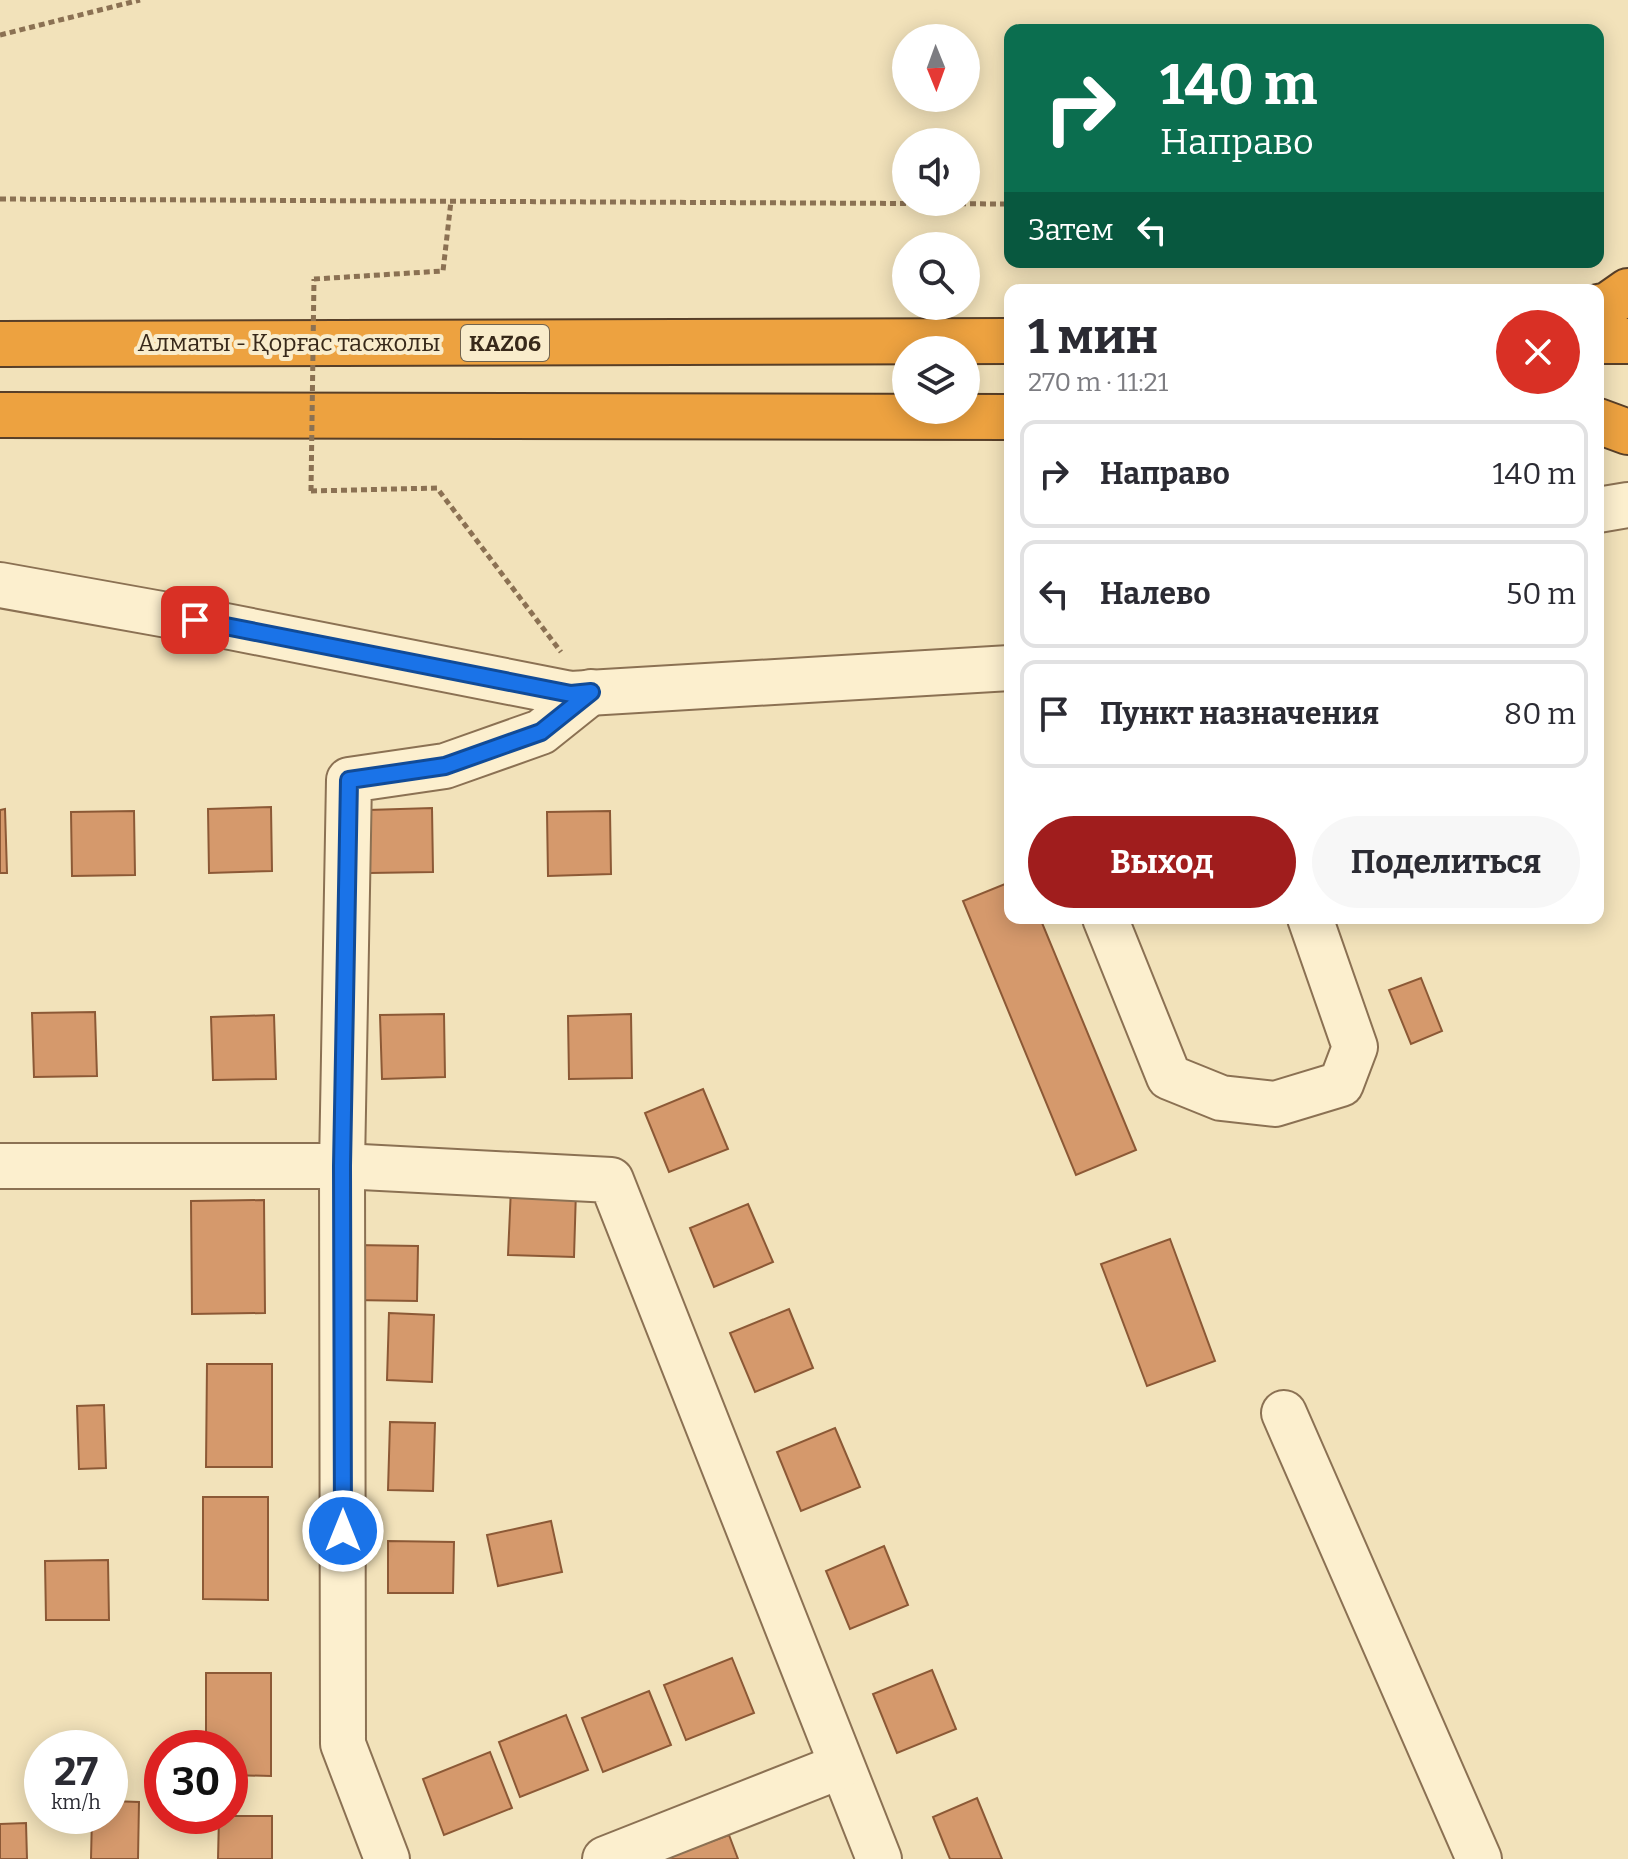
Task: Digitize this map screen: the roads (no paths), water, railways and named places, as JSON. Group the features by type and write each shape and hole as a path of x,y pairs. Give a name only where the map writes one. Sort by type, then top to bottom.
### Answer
{"highway":[{"path":"1604,306 1628,291"},
{"name":"Алматы - Қорғас тасжолы","path":"0,344 1004,341"},
{"path":"1604,341 1628,341"},
{"path":"0,415 1004,417"},
{"path":"1604,420 1628,419"},
{"path":"1604,422 1628,432"}],"street":[{"path":"1604,508 1628,505"},
{"path":"0,585 571,694 1004,673"},
{"path":"387,1859 343,1744 342,1166 349,780 445,766 541,732 591,692"},
{"path":"1107,924 1169,1077 1221,1098 1275,1104 1341,1084 1355,1047 1312,924"},
{"path":"0,1166 342,1166 611,1180 879,1859"},
{"path":"1284,1413 1479,1859"},
{"path":"605,1859 841,1766"}]}
